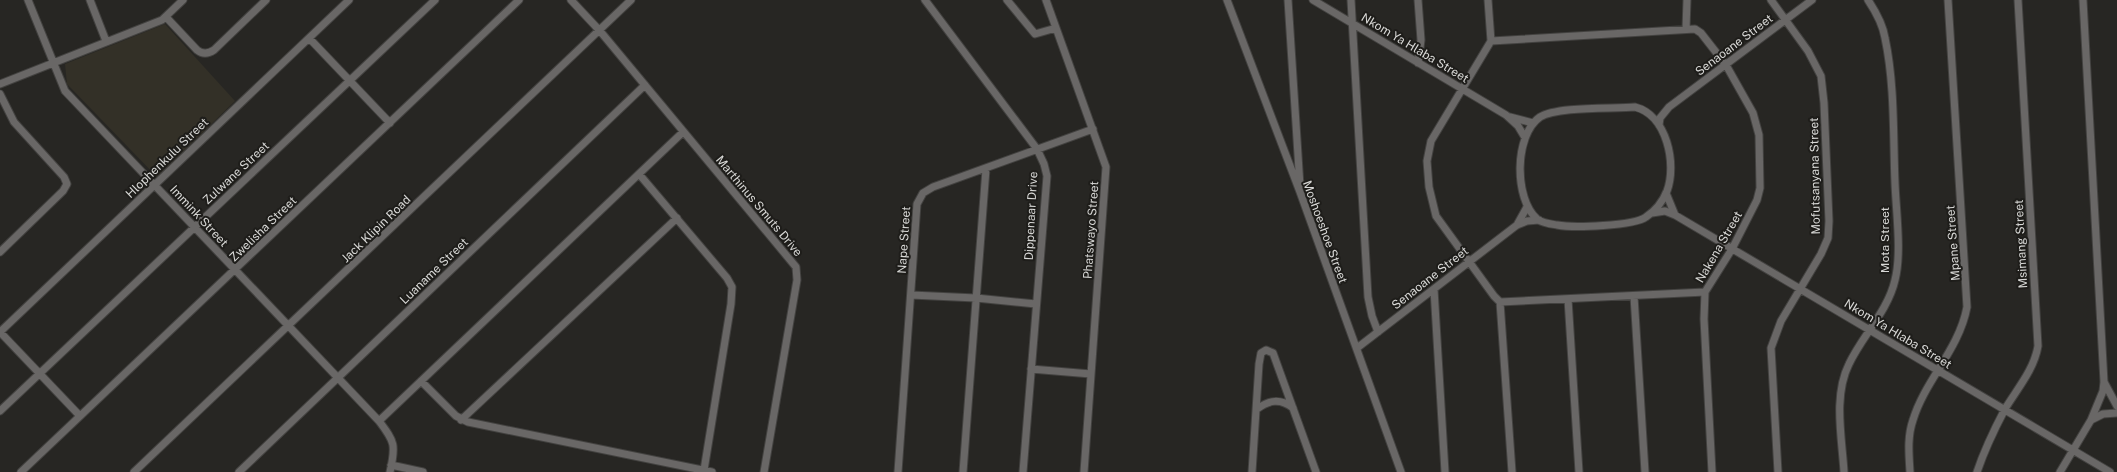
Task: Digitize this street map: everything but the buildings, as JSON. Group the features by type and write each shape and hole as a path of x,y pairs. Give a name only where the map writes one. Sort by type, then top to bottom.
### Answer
{"street":[{"name":"Immink Street","path":"28,0 65,90 379,421 393,442 390,469"},
{"path":"90,0 106,41"},
{"path":"0,84 166,16 184,0"},
{"path":"166,16 197,50 207,53 214,50 266,0"},
{"name":"Hlophenkulu Street","path":"0,332 349,0"},
{"name":"Zulwane Street","path":"0,411 435,0"},
{"name":"Zwelisha Street","path":"21,472 236,270 519,0"},
{"name":"Marthinus Smuts Drive","path":"572,0 600,31 796,267 797,280 764,472"},
{"name":"Jack Klipin Road","path":"134,472 631,0"},
{"name":"Dippenaar Drive","path":"925,0 1037,149 1044,164 1047,176 1023,472"},
{"path":"1007,0 1035,34 1056,28"},
{"name":"Phatswayo Street","path":"1046,0 1103,156 1106,174 1084,472"},
{"name":"Moshoeshoe Street","path":"1227,0 1300,192 1335,291 1358,348 1401,472"},
{"path":"1288,0 1300,192"},
{"name":"Nkom Ya Hlaba Street","path":"1313,0 1506,115 1518,126 1524,136"},
{"path":"1351,0 1368,297 1372,316 1378,332"},
{"path":"1418,0 1421,40 1418,63"},
{"path":"1488,0 1491,41 1461,88 1431,141 1427,161 1429,187 1436,216 1468,263 1500,302 1512,472"},
{"path":"1686,29 1687,0"},
{"name":"Mofutsanyana Street","path":"1770,0 1816,65 1822,82 1828,198 1828,238 1821,254 1781,321 1771,348 1778,472"},
{"name":"Senaoane Street","path":"1648,112 1661,111 1669,107 1812,0"},
{"name":"Mota Street","path":"1844,472 1840,407 1842,385 1848,365 1890,294 1895,280 1897,267 1897,220 1888,55 1881,23 1868,0"},
{"name":"Mpane Street","path":"1910,472 1909,435 1913,420 1919,404 1958,339 1964,323 1967,307 1948,0"},
{"name":"Msimang Street","path":"1978,472 2005,410 2032,367 2038,346 2018,0"},
{"path":"2060,472 2091,420 2103,391 2104,382 2083,0"},
{"name":"Nakena Street","path":"1491,41 1695,29 1701,33 1726,65 1753,113 1759,135 1760,188 1748,220 1705,292 1500,302"},
{"path":"309,38 390,123"},
{"name":"Luaname Street","path":"239,472 645,85"},
{"path":"0,94 14,122 64,177 67,184 66,189 0,252"},
{"path":"1635,106 1648,112 1659,125 1665,140 1670,163 1666,192 1652,212 1640,221 1617,224 1562,226 1538,220 1528,207 1520,167 1524,136 1533,123 1541,116 1559,112 1635,106"},
{"name":"Senaoane Street","path":"1659,125 1660,118 1669,107"},
{"name":"Nkom Ya Hlaba Street","path":"1506,115 1533,123"},
{"name":"Nape Street","path":"898,472 917,204 920,196 933,187 1093,129"},
{"path":"379,421 683,132"},
{"path":"963,472 986,169"},
{"path":"639,174 727,278 732,287 731,304 704,470"},
{"path":"1666,192 1675,215"},
{"name":"Senaoane Street","path":"1517,225 1528,207"},
{"name":"Nkom Ya Hlaba Street","path":"1652,212 1665,211 1675,215 2110,472"},
{"path":"461,420 677,218"},
{"name":"Senaoane Street","path":"1358,348 1517,225 1527,221 1538,220"},
{"path":"1434,290 1445,472"},
{"path":"1705,292 1704,319 1712,472"},
{"path":"911,295 976,298 1036,304"},
{"path":"1634,296 1645,472"},
{"path":"1568,299 1578,472"},
{"path":"0,332 80,416"},
{"path":"1252,472 1261,353 1266,350 1273,353 1316,472"},
{"path":"1032,369 1092,374"},
{"path":"421,381 461,420 712,472"},
{"path":"2104,382 2117,406"},
{"path":"1257,409 1266,403 1276,401 1284,402 1293,408"},
{"path":"2091,420 2103,414 2117,413"},
{"path":"390,469 423,472"}],"shaded area":[{"path":"165,24 235,101 157,177 67,84 65,64"}]}
